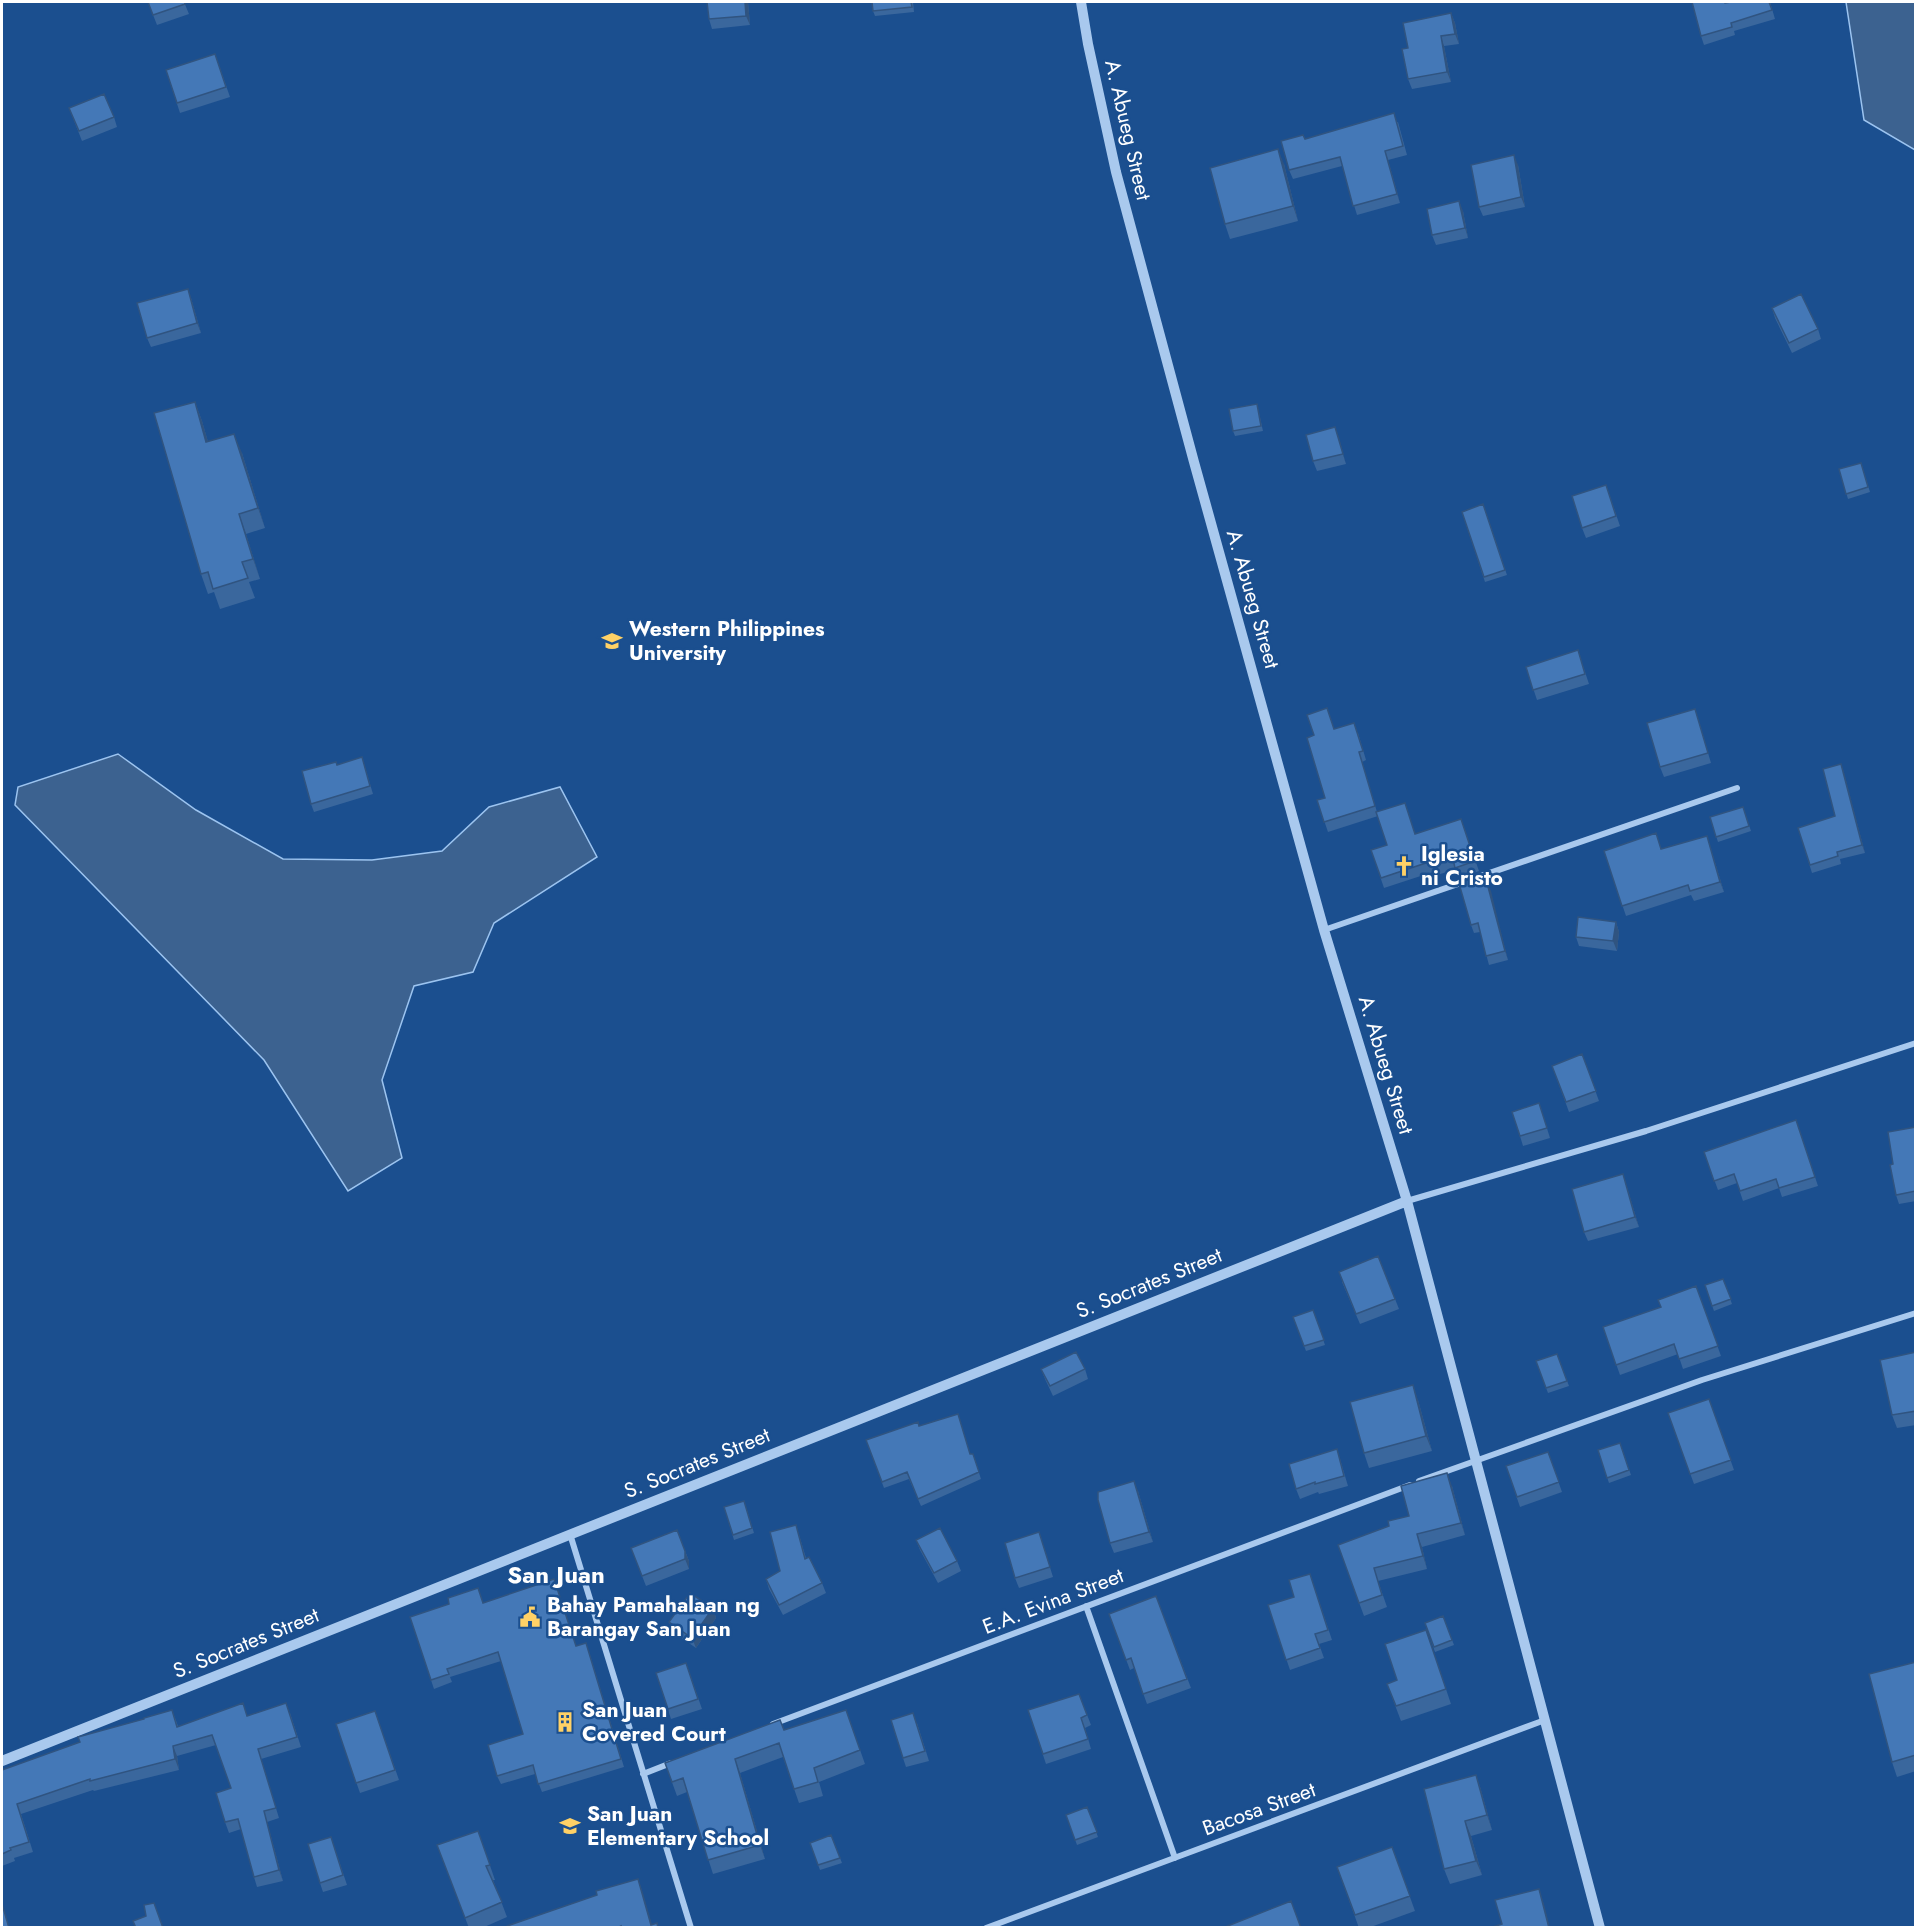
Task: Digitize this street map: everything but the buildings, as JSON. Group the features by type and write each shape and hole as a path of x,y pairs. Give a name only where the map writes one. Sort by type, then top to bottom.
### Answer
{"street":[{"name":"A. Abueg Street","path":"1081,2 1116,172 1191,451 1324,930 1407,1201 1600,1928"},
{"path":"1324,930 1737,788"},
{"path":"1407,1201 1646,1131 1916,1043"},
{"name":"S. Socrates Street","path":"2,1761 1407,1201"},
{"name":"E.A. Evina Street","path":"763,1728 1475,1461 1702,1380 1916,1313"},
{"path":"570,1534 691,1928"},
{"path":"1086,1606 1175,1858"},
{"name":"Bacosa Street","path":"986,1928 1545,1720"},
{"path":"643,1774 676,1762"}],"water":[{"path":"1846,2 1915,2 1915,150 1864,120"},
{"path":"118,754 196,810 283,859 372,860 442,851 489,807 560,787 597,857 494,923 473,972 414,986 382,1080 402,1158 348,1191 264,1060 15,805 18,787"}],"place":[{"name":"Western Philippines University","path":"612,641"},
{"name":"Iglesia ni Cristo","path":"1404,866"},
{"name":"Bahay Pamahalaan ng Barangay San Juan","path":"530,1617"},
{"name":"San Juan Covered Court","path":"565,1722"},
{"name":"San Juan Elementary School","path":"570,1826"}],"district":[{"name":"San Juan","path":"556,1574"}]}
